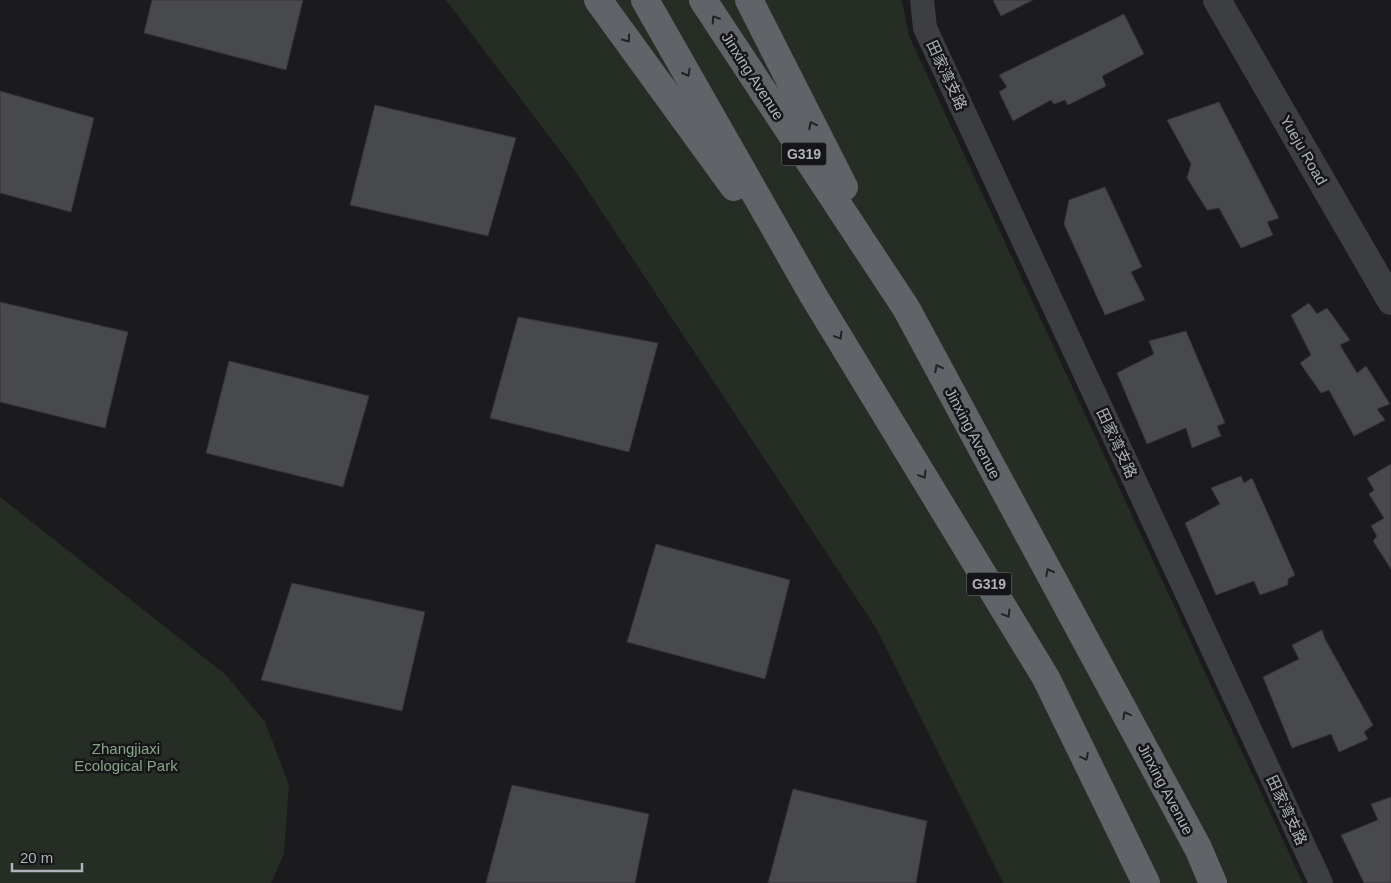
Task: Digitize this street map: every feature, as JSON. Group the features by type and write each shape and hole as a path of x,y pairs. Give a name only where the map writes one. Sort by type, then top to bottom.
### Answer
{"highway":[{"path":"598,0 813,295"},
{"name":"G319","path":"645,0 813,295 1046,678 1146,883"},
{"name":"Jinxing Avenue","path":"703,0 906,308 1198,848 1213,883"},
{"path":"749,0 906,308"}],"street":[{"name":"田家湾支路","path":"922,0 925,28 1321,883"},
{"name":"Yueju Road","path":"1217,0 1391,301"}],"green space":[{"path":"446,0 902,0 909,36 1303,883 1003,883 876,628 573,168"},
{"name":"Zhangjiaxi Ecological Park","path":"0,497 225,674 265,722 289,785 284,854 271,883 0,883"}],"building":[{"path":"152,0 303,0 286,70 144,33"},
{"path":"993,0 1033,0 1001,16"},
{"path":"1124,14 1144,54 1102,76 1106,86 1068,105 1065,100 1054,104 1051,100 1013,121 999,92 1007,87 999,75"},
{"path":"0,91 94,118 71,212 0,193"},
{"path":"1219,102 1279,218 1267,222 1273,235 1241,248 1219,208 1207,210 1187,178 1191,164 1167,120"},
{"path":"375,105 516,138 488,236 350,205"},
{"path":"1105,187 1142,267 1131,272 1145,300 1105,315 1064,224 1069,200"},
{"path":"0,302 128,332 105,428 0,402"},
{"path":"1309,303 1317,314 1327,308 1350,340 1340,345 1357,373 1366,366 1390,404 1377,409 1385,420 1354,436 1329,390 1321,393 1300,363 1311,355 1291,315"},
{"path":"518,317 658,343 629,452 490,418"},
{"path":"1186,331 1225,423 1217,426 1221,436 1192,448 1186,428 1147,444 1117,373 1154,354 1149,341"},
{"path":"229,361 369,396 343,487 206,453"},
{"path":"1391,464 1391,569 1373,541 1377,536 1371,526 1384,518 1369,494 1374,490 1367,478"},
{"path":"1241,476 1244,483 1252,478 1295,575 1288,579 1288,585 1260,595 1254,581 1216,595 1185,523 1220,504 1211,488"},
{"path":"656,544 790,580 765,679 627,642"},
{"path":"292,583 425,612 402,711 261,680"},
{"path":"1322,630 1325,639 1373,725 1364,732 1368,739 1339,752 1331,734 1292,748 1263,677 1299,659 1292,645"},
{"path":"512,785 649,814 635,883 486,883"},
{"path":"793,789 927,821 916,883 768,883"},
{"path":"1391,797 1391,883 1364,883 1341,835 1378,820 1371,804"}]}
